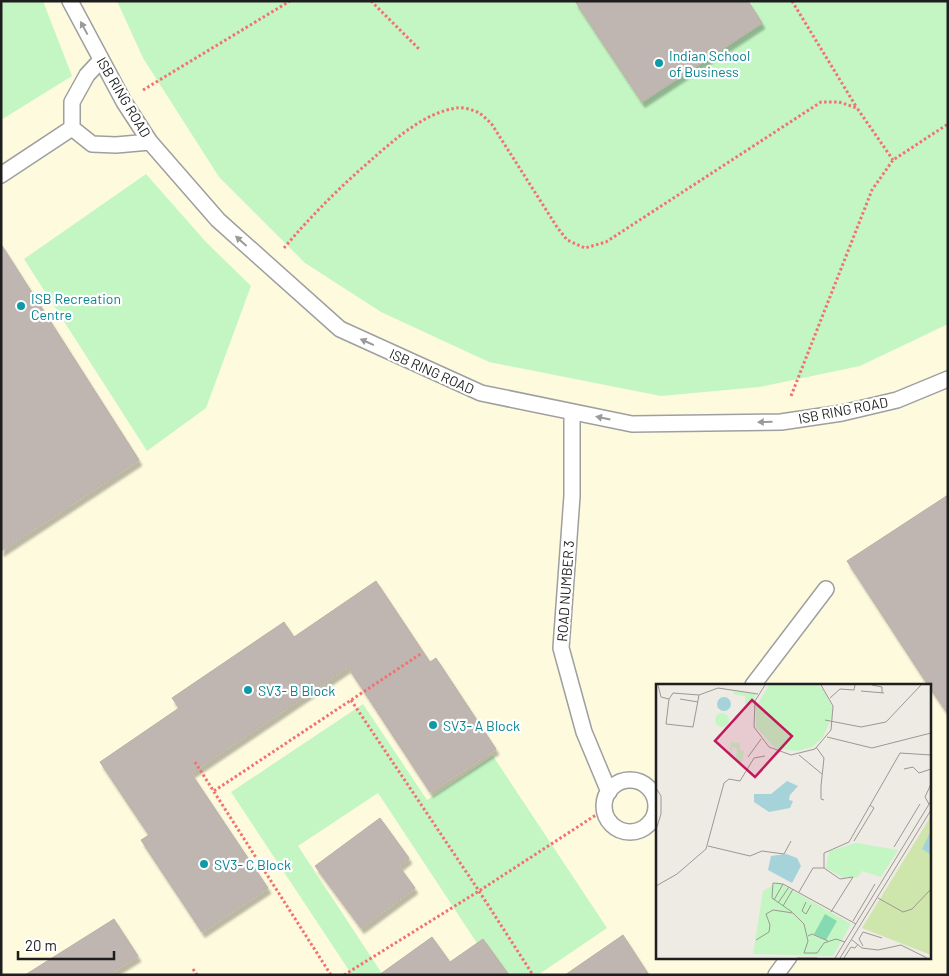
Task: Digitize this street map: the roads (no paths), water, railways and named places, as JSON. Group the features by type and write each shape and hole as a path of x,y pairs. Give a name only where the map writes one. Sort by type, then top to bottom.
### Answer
{"lane":[{"name":"ISB RING ROAD","path":"70,1 124,102 150,142 218,220 340,330 481,393 632,424 781,422 842,413 897,400 948,379"},
{"path":"72,128 72,102 87,75 101,60"},
{"path":"72,128 92,144 116,145 150,142"},
{"path":"1,175 72,128"},
{"name":"ROAD NUMBER 3","path":"572,412 572,496 561,648 584,732 609,792"},
{"path":"754,684 826,589"},
{"path":"625,781 634,781 654,786 656,810 652,820 644,828 634,832 623,832 614,827 604,810 605,800 609,792 616,785 625,781"},
{"path":"776,975 788,958"}],"place":[{"name":"Indian School of Business","path":"659,63"},
{"name":"ISB Recreation Centre","path":"21,306"},
{"name":"SV3- B Block","path":"248,690"},
{"name":"SV3- A Block","path":"433,725"},
{"name":"SV3- C Block","path":"204,864"}]}
